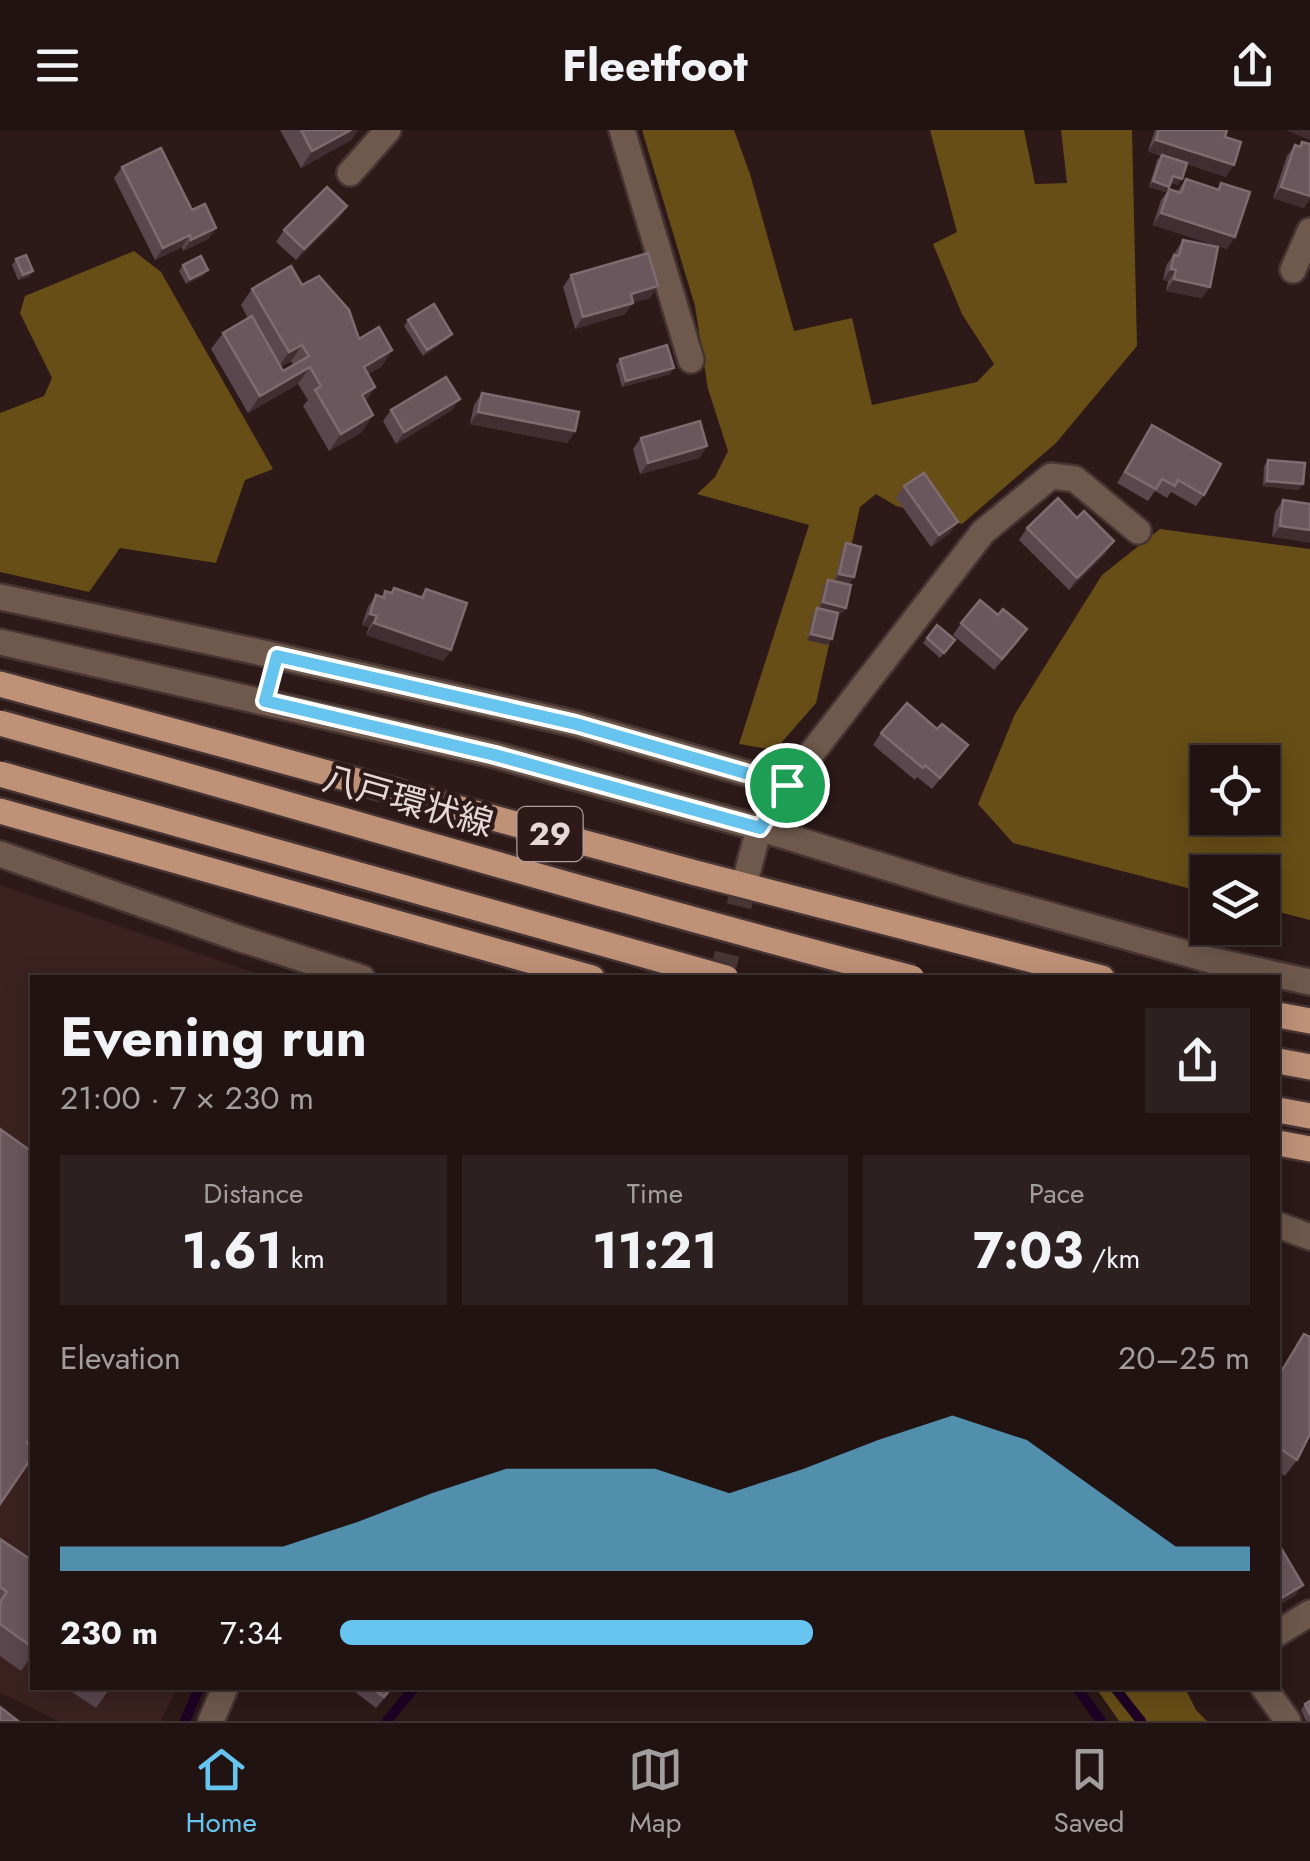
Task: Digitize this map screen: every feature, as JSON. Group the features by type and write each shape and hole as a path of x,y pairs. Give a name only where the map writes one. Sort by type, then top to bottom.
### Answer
{"main road":[{"name":"29","path":"0,684 692,872 1090,975"},
{"name":"八戸環状線","path":"0,723 718,928 900,975"},
{"path":"0,774 715,975"},
{"path":"0,811 581,975"},
{"path":"1280,1015 1310,1021"},
{"path":"1280,1061 1310,1067"},
{"path":"1280,1110 1310,1116"},
{"path":"1280,1143 1310,1149"}],"street":[{"path":"350,173 388,130"},
{"path":"622,130 691,360"},
{"path":"1293,270 1310,230"},
{"path":"746,878 760,828 787,785 983,532 1051,476 1074,479 1138,531"},
{"path":"0,597 576,724 787,785"},
{"path":"0,642 495,755 760,828 1191,955 1279,975"},
{"path":"265,701 277,656"},
{"path":"0,854 353,975"},
{"path":"1280,975 1310,982"},
{"path":"1280,1226 1310,1237"},
{"path":"1280,1632 1310,1613"},
{"path":"211,1721 224,1690"},
{"path":"1265,1690 1288,1721"}],"shaded area":[{"path":"642,130 734,130 794,331 852,318 872,405 977,382 994,364 962,314 933,244 957,232 930,130 1024,130 1035,184 1067,183 1061,130 1132,130 1137,346 1056,443 962,524 896,506 876,494 860,507 816,703 775,750 739,744 809,525 697,494 715,477 728,451 708,389 695,306"},
{"path":"134,251 161,272 273,469 245,480 216,563 120,548 89,592 0,572 0,413 44,396 52,378 20,313 25,296"},
{"path":"1160,529 1310,549 1310,920 1280,912 1280,855 1190,855 1190,889 1013,843 978,804 1015,714 1102,575"},
{"path":"0,885 262,975 30,975 30,1690 176,1690 161,1721 59,1721 0,1693"},
{"path":"1097,1690 1186,1690 1207,1721 1119,1721"}],"building":[{"path":"301,130 351,130 312,151"},
{"path":"1159,130 1227,130 1225,137 1241,142 1234,165 1156,140"},
{"path":"1302,142 1310,144 1310,196 1281,187 1295,145 1300,147"},
{"path":"161,148 192,210 205,204 216,228 163,248 122,167"},
{"path":"1162,155 1187,163 1182,179 1173,176 1169,187 1153,181"},
{"path":"1186,179 1219,190 1221,183 1250,192 1235,237 1161,213 1169,189 1181,193"},
{"path":"327,187 347,206 304,249 284,230"},
{"path":"1183,240 1218,247 1210,287 1174,279 1174,255 1179,256"},
{"path":"648,253 658,286 631,294 633,303 583,317 571,275"},
{"path":"26,255 33,271 23,275 16,259"},
{"path":"201,256 208,270 190,279 183,265"},
{"path":"291,266 302,285 319,276 349,310 359,339 379,327 392,350 364,367 375,387 362,395 373,415 341,434 315,390 321,386 310,367 260,396 223,333 252,316 283,371 309,356 302,345 289,352 252,289"},
{"path":"434,304 452,334 427,350 408,320"},
{"path":"667,345 674,368 626,381 620,359"},
{"path":"446,377 460,399 404,432 391,410"},
{"path":"482,393 579,412 575,431 478,412"},
{"path":"700,421 707,446 648,463 641,438"},
{"path":"1152,425 1221,464 1204,495 1178,480 1175,486 1162,479 1156,489 1125,472"},
{"path":"1268,460 1305,463 1303,484 1267,481"},
{"path":"924,473 958,522 939,535 904,486"},
{"path":"1058,498 1077,518 1084,511 1114,541 1077,578 1027,528"},
{"path":"1283,500 1310,504 1310,530 1280,526"},
{"path":"846,543 861,547 854,577 839,574"},
{"path":"828,580 851,585 846,608 823,602"},
{"path":"394,588 423,598 426,589 467,603 451,650 374,623 377,616 370,614 376,595 384,598 385,591 392,593"},
{"path":"980,600 998,615 1003,609 1027,629 1002,659 961,623"},
{"path":"817,608 838,613 832,639 811,634"},
{"path":"937,625 955,640 944,653 927,638"},
{"path":"907,703 937,729 942,724 968,745 940,778 881,733"},
{"path":"0,1129 30,1151 30,1460 0,1504"},
{"path":"1304,1334 1310,1337 1310,1434 1297,1460 1280,1448 1280,1374"},
{"path":"0,1539 30,1559 30,1646 0,1624 0,1602 7,1592 0,1587"},
{"path":"1280,1549 1303,1585 1280,1599"},
{"path":"0,1707 18,1721 0,1721"}],"waterway":[{"path":"185,1721 198,1690"},
{"path":"387,1721 412,1690"},
{"path":"1078,1690 1101,1721"},
{"path":"1117,1690 1141,1721"}],"tunnel":[{"path":"722,975 746,878"}],"route":[{"path":"277,656 576,724 787,785 760,828 495,755 265,701 277,656"}]}
